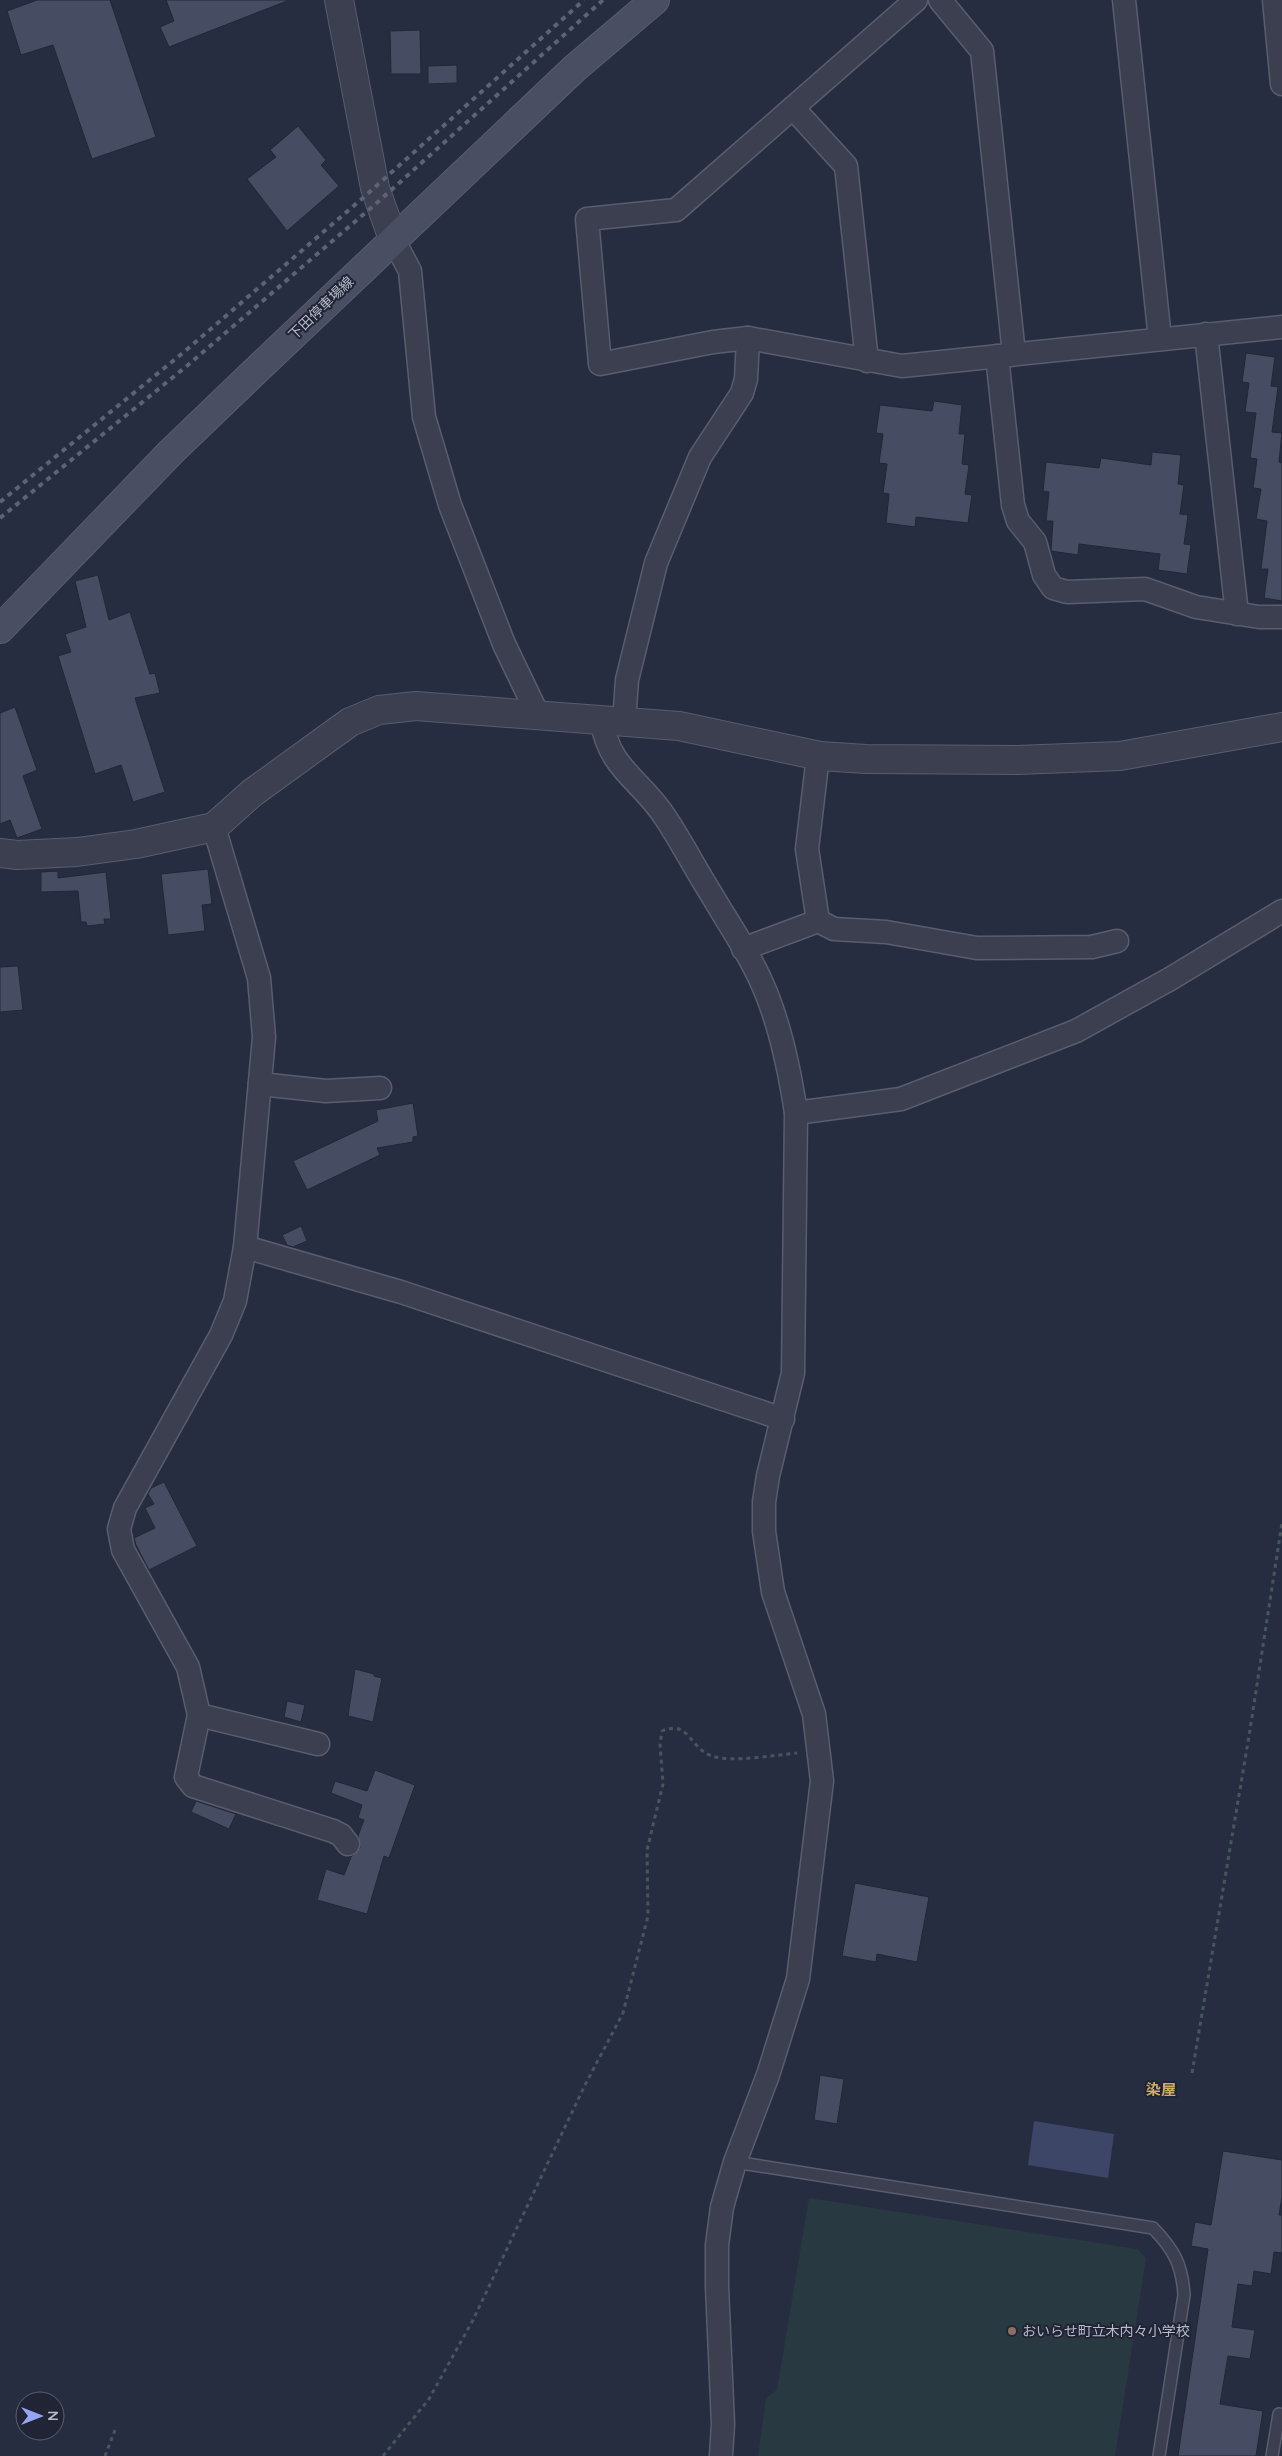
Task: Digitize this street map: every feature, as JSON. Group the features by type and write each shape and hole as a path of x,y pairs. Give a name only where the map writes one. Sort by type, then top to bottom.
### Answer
{"main road":[{"name":"下田停車場線","path":"0,629 171,452 575,68 655,0"}],"street":[{"path":"339,0 375,188 393,239 410,272 424,417 450,505 504,644 538,715"},
{"path":"916,0 676,210 587,219 600,364 713,342 748,338 902,366 1282,327"},
{"path":"940,0 982,51 1005,355 1013,505 1018,521 1035,542 1044,575 1053,588 1066,592 1145,589 1196,607 1259,617 1282,616"},
{"path":"1124,0 1160,339"},
{"path":"1274,0 1282,84"},
{"path":"793,108 846,166 867,361"},
{"path":"1206,334 1237,614"},
{"path":"722,2456 723,2424 717,2245 722,2207 734,2162 768,2075 798,1979 822,1781 820,1751 814,1714 773,1592 767,1562 764,1502 768,1476 793,1373 796,1113 790,1074 780,1032 767,994 743,949 665,816 614,758 604,739 613,722 627,680 656,563 700,457 742,394 746,379 748,338"},
{"path":"0,852 17,854 77,852 136,844 214,828 252,793 350,722 379,710 416,706 679,726 818,756 866,759 1017,760 1120,756 1282,727"},
{"path":"818,756 807,850 818,921"},
{"path":"214,828 259,978 264,1037 245,1247 235,1301 221,1335 125,1508 119,1528 123,1550 188,1667 199,1715 186,1777 193,1786 332,1831 341,1835 348,1844"},
{"path":"796,1113 901,1099 1076,1031 1170,980 1282,911"},
{"path":"743,949 818,921 834,928 886,932 977,948 1092,947 1117,941"},
{"path":"260,1084 326,1091 380,1088"},
{"path":"245,1247 401,1292 783,1419"},
{"path":"199,1715 318,1744"}],"lane":[{"path":"734,2162 1153,2228 1177,2257 1183,2279 1184,2295 1159,2456"},
{"path":"1272,2456 1279,2414"}],"path":[{"path":"1192,2073 1249,1736 1282,1523"},
{"path":"383,2456 428,2399 473,2320 585,2084 623,2013 648,1916 647,1850 663,1784 660,1744 662,1731 671,1727 681,1729 699,1748 711,1756 726,1758 820,1751"},
{"path":"105,2456 115,2430"}],"shaded area":[{"path":"809,2198 1137,2249 1146,2258 1115,2456 758,2456 766,2398 777,2390"}],"water":[{"path":"1034,2121 1114,2134 1108,2178 1028,2165"}],"building":[{"path":"37,0 110,0 156,137 92,159 53,45 21,55 7,11"},
{"path":"166,0 287,1 169,47 160,27 174,21"},
{"path":"420,30 421,74 391,74 390,31"},
{"path":"457,65 457,83 428,84 428,66"},
{"path":"298,126 326,160 321,165 339,186 287,231 247,179 276,157 270,150"},
{"path":"1246,353 1275,357 1271,386 1278,387 1272,432 1282,433 1279,462 1282,463 1282,601 1264,598 1268,569 1261,569 1267,521 1256,519 1261,489 1253,488 1257,459 1250,458 1256,413 1245,412 1249,383 1242,382"},
{"path":"934,401 962,405 959,434 965,434 962,464 969,465 965,494 972,495 968,523 916,517 915,527 886,523 889,494 883,493 887,464 879,463 883,434 876,433 880,405 932,411"},
{"path":"1152,452 1181,455 1178,484 1184,485 1180,514 1188,515 1184,544 1191,545 1187,574 1158,570 1160,554 1079,544 1078,555 1051,551 1053,521 1046,521 1049,492 1043,491 1046,462 1099,468 1101,458 1151,465"},
{"path":"98,575 109,620 130,612 150,674 155,673 160,693 135,698 165,792 133,802 121,765 95,774 58,656 71,652 65,634 86,627 75,581"},
{"path":"15,707 37,770 23,776 42,829 17,838 10,820 0,824 0,713"},
{"path":"208,869 212,904 202,905 205,931 168,935 161,874"},
{"path":"58,871 58,878 106,872 111,919 104,919 105,924 87,926 86,922 81,922 78,891 41,892 41,872"},
{"path":"18,966 23,1010 0,1012 0,967"},
{"path":"413,1103 418,1136 413,1137 413,1142 377,1148 380,1155 307,1190 293,1161 378,1121 376,1110"},
{"path":"301,1226 307,1241 293,1247 287,1245 282,1235"},
{"path":"164,1482 197,1546 149,1570 134,1538 155,1528 145,1508 154,1504 148,1494 151,1488"},
{"path":"355,1669 382,1678 373,1722 348,1716"},
{"path":"287,1701 305,1705 301,1722 284,1717"},
{"path":"375,1770 415,1785 389,1858 384,1856 367,1914 317,1900 326,1869 344,1875 351,1857 360,1848 358,1836 364,1820 358,1818 362,1805 331,1793 335,1781 367,1791"},
{"path":"196,1801 236,1814 229,1829 191,1812"},
{"path":"855,1883 929,1897 917,1962 877,1954 876,1962 842,1956"},
{"path":"820,2075 844,2079 837,2124 814,2120"},
{"path":"1223,2151 1282,2160 1282,2197 1279,2215 1282,2215 1282,2253 1274,2252 1271,2274 1254,2271 1252,2286 1238,2284 1232,2327 1255,2330 1250,2359 1228,2356 1220,2404 1263,2411 1256,2456 1178,2456 1208,2249 1191,2246 1195,2222 1211,2225"}],"railway":[{"path":"0,502 184,352 364,197 584,0"},
{"path":"0,518 188,365 379,201 603,0"}],"place":[{"name":"おいらせ町立木内々小学校","path":"1012,2331"}],"district":[{"name":"染屋","path":"1161,2090"}]}
